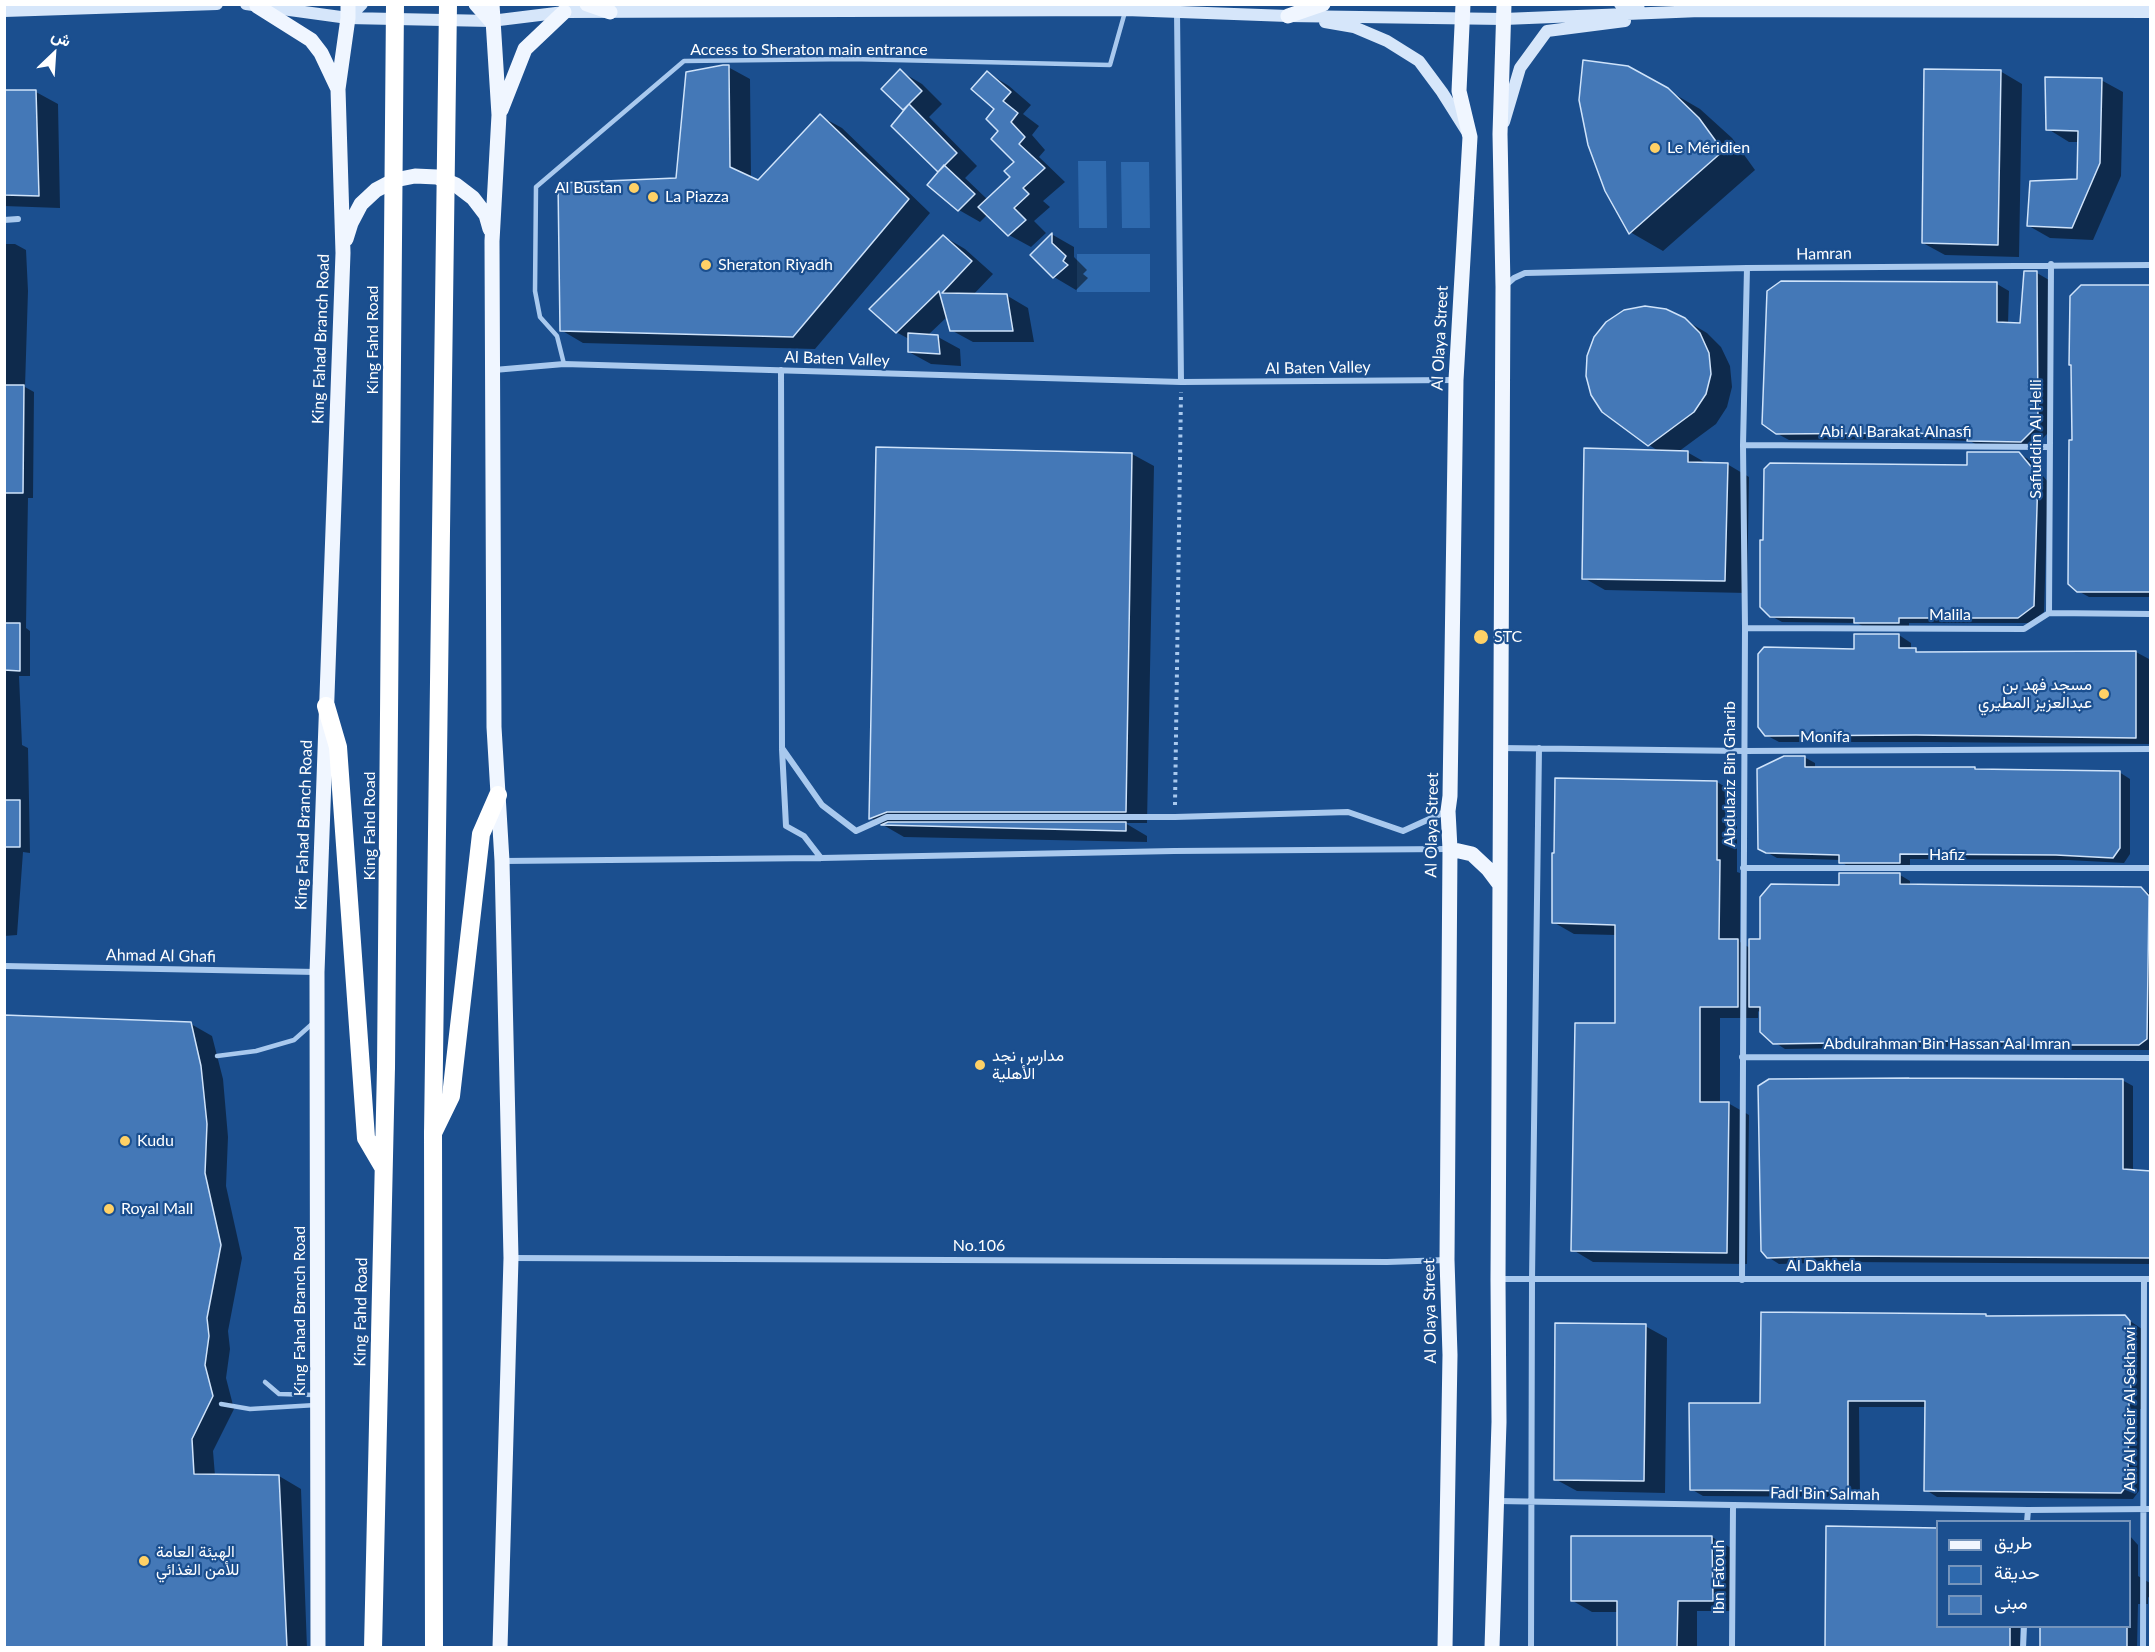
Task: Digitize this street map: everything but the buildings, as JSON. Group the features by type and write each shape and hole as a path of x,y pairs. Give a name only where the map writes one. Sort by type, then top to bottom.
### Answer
{"highway":[{"name":"King Fahd Road","path":"373,1647 386,1067 396,4"},
{"path":"434,1647 433,1133 448,4"},
{"path":"326,706 338,747 366,1138 384,1168"},
{"path":"433,1133 451,1096 481,834 498,795"}],"main road":[{"path":"348,11 362,4"},
{"path":"476,4 491,21"},
{"path":"492,4 491,21 499,115 492,241 494,727 502,861 511,1258 500,1647"},
{"path":"587,4 610,12"},
{"path":"1288,16 1323,4"},
{"path":"1620,4 1635,9 1700,11"},
{"path":"2125,4 2151,11"},
{"path":"4,11 213,5"},
{"path":"252,5 491,21 564,12 1177,10 1288,16 1466,9 2151,11"},
{"path":"252,5 311,40 321,53 338,88"},
{"name":"Al Olaya Street","path":"1445,1647 1450,1355 1447,1260 1450,849 1448,811 1455,380 1470,137 1459,91 1466,9"},
{"path":"1491,1645 1498,1501 1502,9"},
{"name":"King Fahad Branch Road","path":"318,1647 316,1021 343,253 338,88 348,11"},
{"path":"1500,134 1520,68 1547,31 1700,11"},
{"path":"499,115 525,50 564,12"},
{"path":"1288,16 1354,27 1387,41 1419,61 1442,92 1470,137"},
{"path":"343,253 351,223 361,204 376,190 395,180 416,176 437,177 456,185 473,198 486,215 492,241"},
{"path":"1450,849 1472,854 1488,869 1500,885"},
{"path":"1447,1622 1454,1647"}],"street":[{"path":"1177,10 1181,382"},
{"path":"4,220 18,219"},
{"name":"Hamran","path":"1503,287 1525,273 2051,264 2151,265"},
{"name":"Safiuddin Al Helli","path":"2049,613 2051,264"},
{"name":"Abdulaziz Bin Gharib","path":"1742,1280 1745,628 1743,445 1747,268"},
{"name":"Al Baten Valley","path":"494,370 564,364 1181,382 1455,380"},
{"path":"781,370 782,748 786,826 804,836 821,858"},
{"name":"Abi Al Barakat Alnasfi","path":"1743,445 2049,447"},
{"path":"2049,613 2151,614"},
{"name":"Malila","path":"1745,628 2024,629 2049,613"},
{"path":"782,748 822,805 856,831 886,817 1175,817 1348,812 1403,831 1448,811"},
{"name":"Monifa","path":"1500,748 1744,751 2151,749"},
{"path":"1531,1647 1532,1279 1539,748"},
{"path":"502,861 1450,849"},
{"name":"Hafiz","path":"1743,868 2151,868"},
{"name":"Ahmad Al Ghafi","path":"4,966 317,972"},
{"name":"Abdulrahman Bin Hassan Aal Imran","path":"1742,1057 2151,1058"},
{"name":"No.106","path":"511,1258 1375,1262 1447,1260"},
{"name":"Al Dakhela","path":"1498,1279 2147,1279"},
{"name":"Abi Al Kheir Al Sekhawi","path":"2143,1647 2147,1509 2147,1279"},
{"name":"Fadl Bin Salmah","path":"1498,1501 2028,1510 2147,1509"},
{"name":"Ibn Fatouh","path":"1732,1647 1733,1506"},
{"path":"2027,1520 2028,1510"},
{"path":"2023,1647 2024,1628"}],"lane":[{"name":"Access to Sheraton main entrance","path":"564,364 557,336 540,317 537,300 536,187 684,61 851,58 1110,65 1126,10"},
{"path":"217,1056 256,1051 294,1040 316,1021"},
{"path":"265,1382 279,1394 318,1400"},
{"path":"220,1404 250,1409 318,1400"}],"path":[{"path":"1175,817 1181,382"}],"green space":[{"path":"1078,161 1106,161 1107,228 1079,228"},
{"path":"1121,162 1149,162 1150,228 1122,228"},
{"path":"1077,254 1150,254 1150,292 1077,292"}],"place":[{"name":"Le Méridien","path":"1655,148"},
{"name":"Al Bustan","path":"634,188"},
{"name":"La Piazza","path":"653,197"},
{"name":"Sheraton Riyadh","path":"706,265"},
{"name":"STC","path":"1481,637"},
{"name":"مسجد فهد بن عبدالعزيز المطيري","path":"2104,694"},
{"name":"مدارس نجد الأهلية","path":"980,1065"},
{"name":"Kudu","path":"125,1141"},
{"name":"Royal Mall","path":"109,1209"},
{"name":"الهيئة العامة للأمن الغذائي","path":"144,1561"}]}
